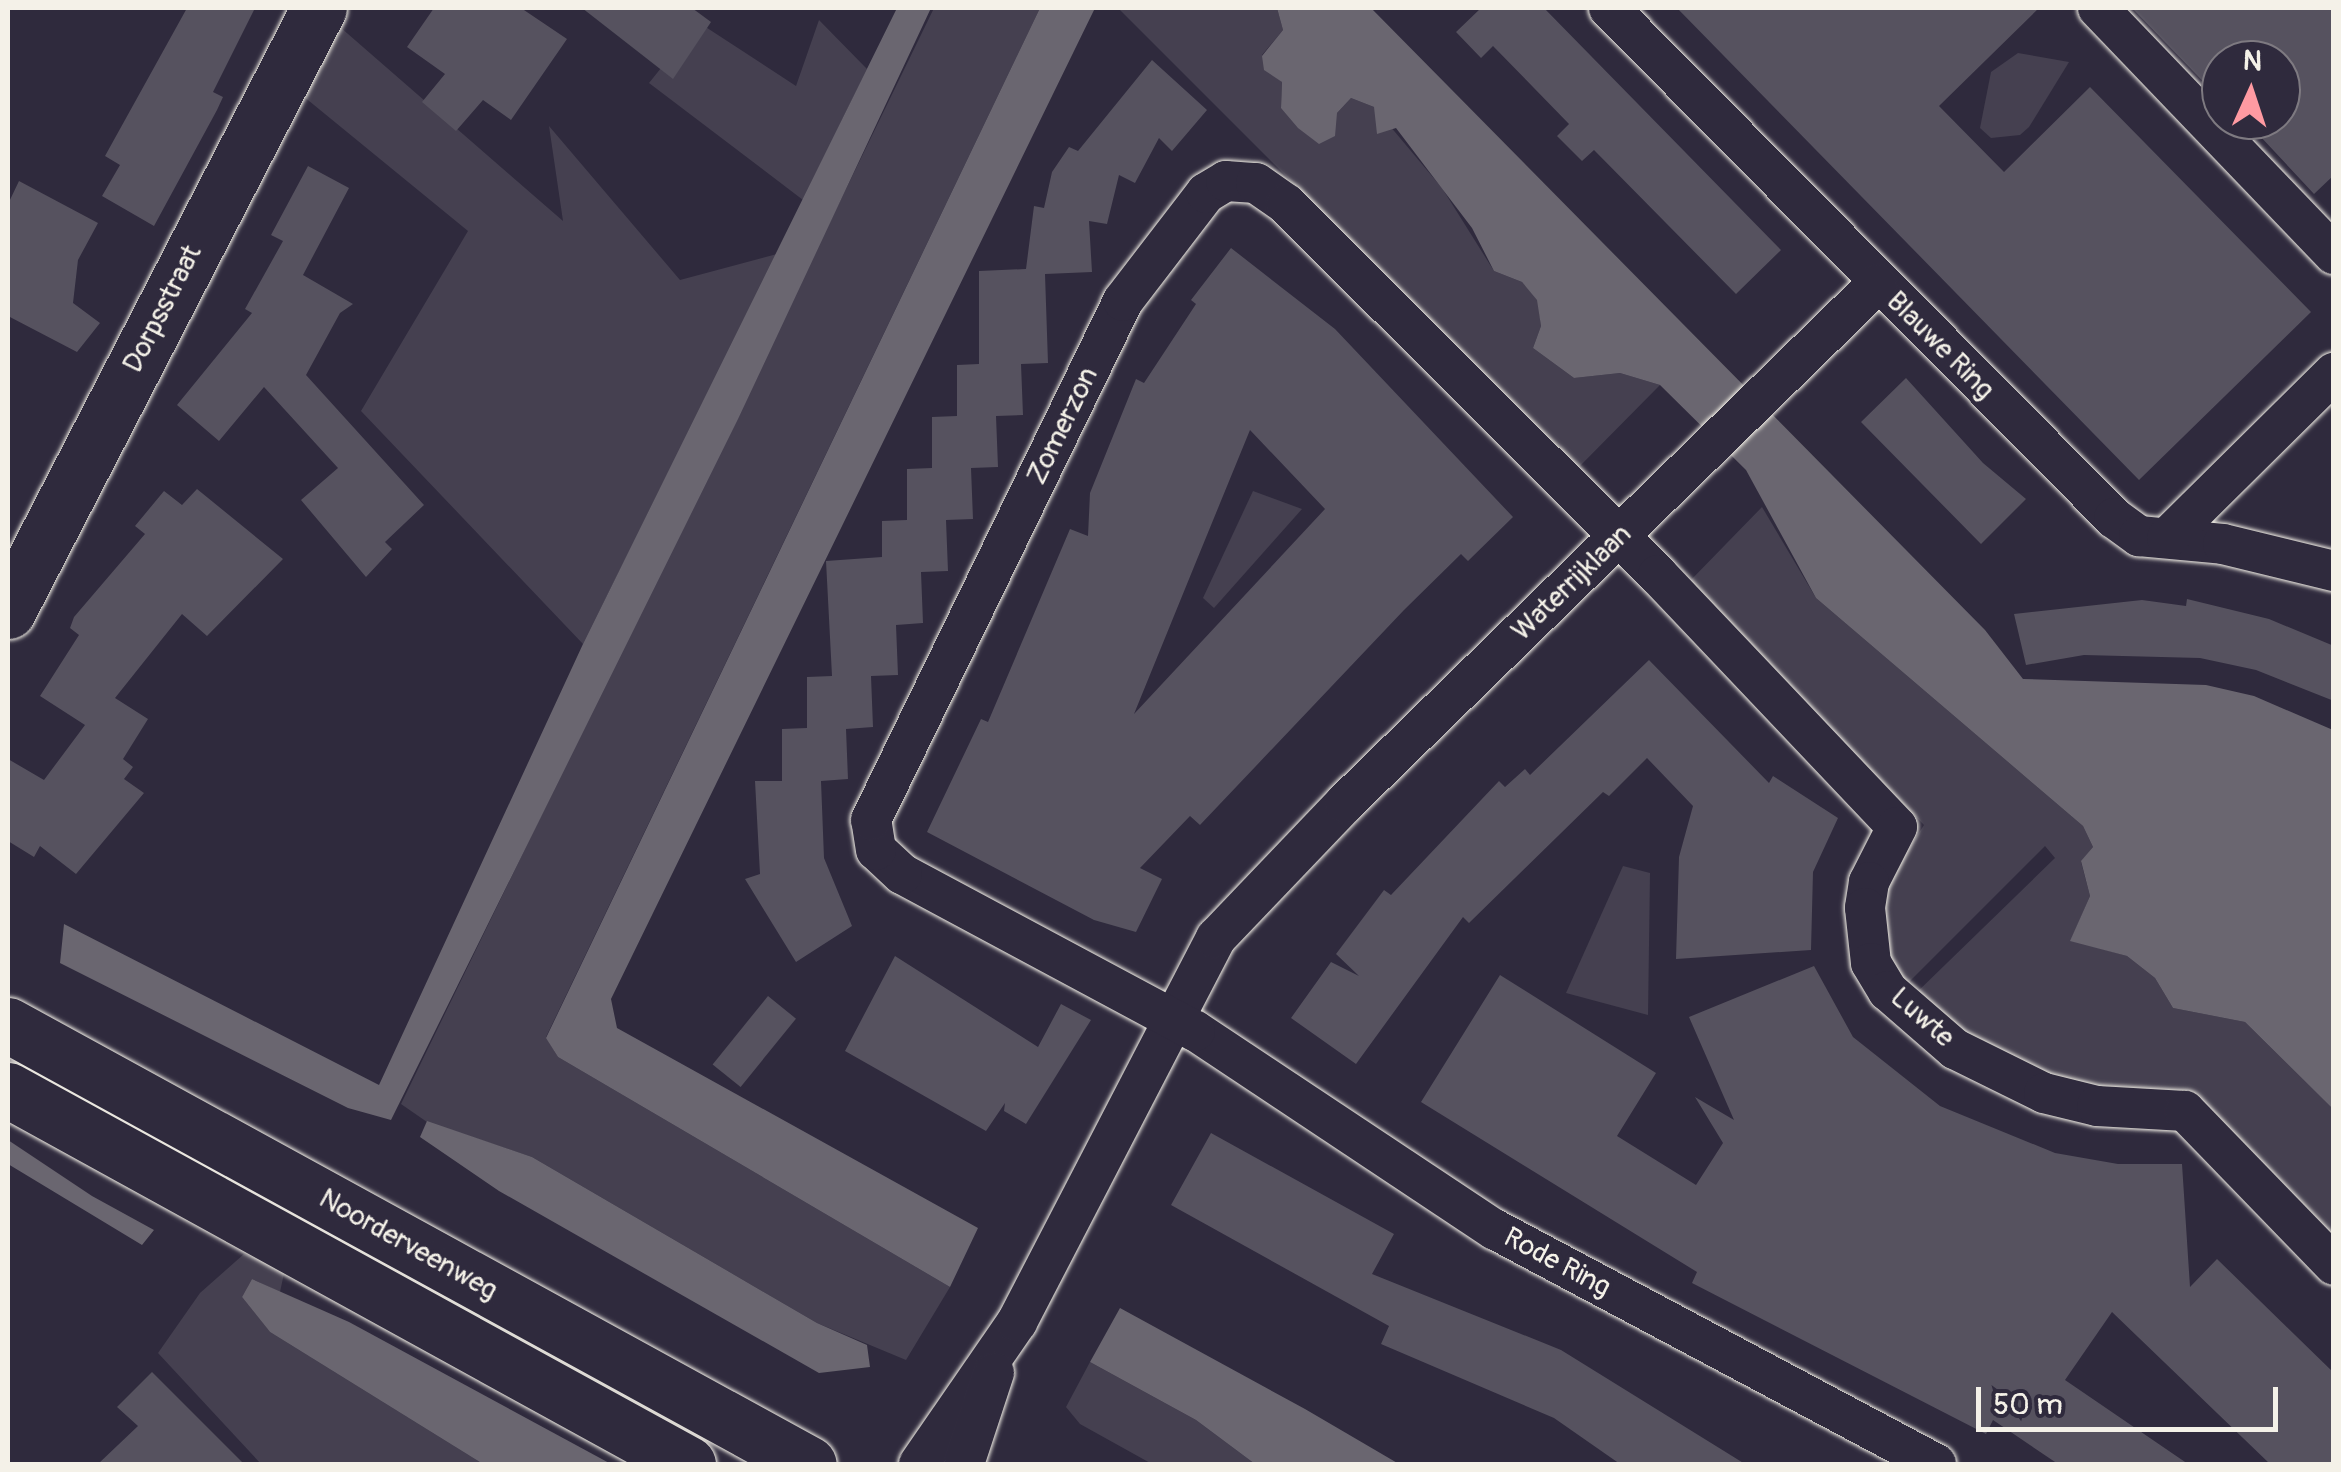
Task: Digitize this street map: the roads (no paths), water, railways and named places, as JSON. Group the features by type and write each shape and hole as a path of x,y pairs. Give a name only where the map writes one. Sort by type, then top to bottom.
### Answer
{"street":[{"name":"Dorpsstraat","path":"8,611 320,8"},
{"name":"Blauwe Ring","path":"1610,8 1877,284 2114,518 2140,536 2279,554 2334,572"},
{"path":"2098,8 2334,254"},
{"name":"Zomerzon","path":"1183,1025 902,874 876,850 870,820 1123,302 1206,193 1226,181 1256,183 1286,204 1620,538"},
{"name":"Waterrijklaan","path":"919,1464 1008,1338 1085,1200 1130,1142 1183,1025 1267,882 1877,284"},
{"path":"2167,538 2334,373"},
{"name":"Luwte","path":"1620,538 1896,828 1868,882 1865,908 1871,962 1888,991 1955,1048 2044,1093 2097,1106 2186,1111 2334,1264"},
{"name":"Rode Ring","path":"1183,1025 1496,1230 1936,1464"},
{"name":"Noorderveenweg","path":"8,1026 809,1464"},
{"name":"Noorderveenweg","path":"8,1090 688,1464"},
{"name":"Waterrijklaan","path":"964,1464 1008,1338"}]}
